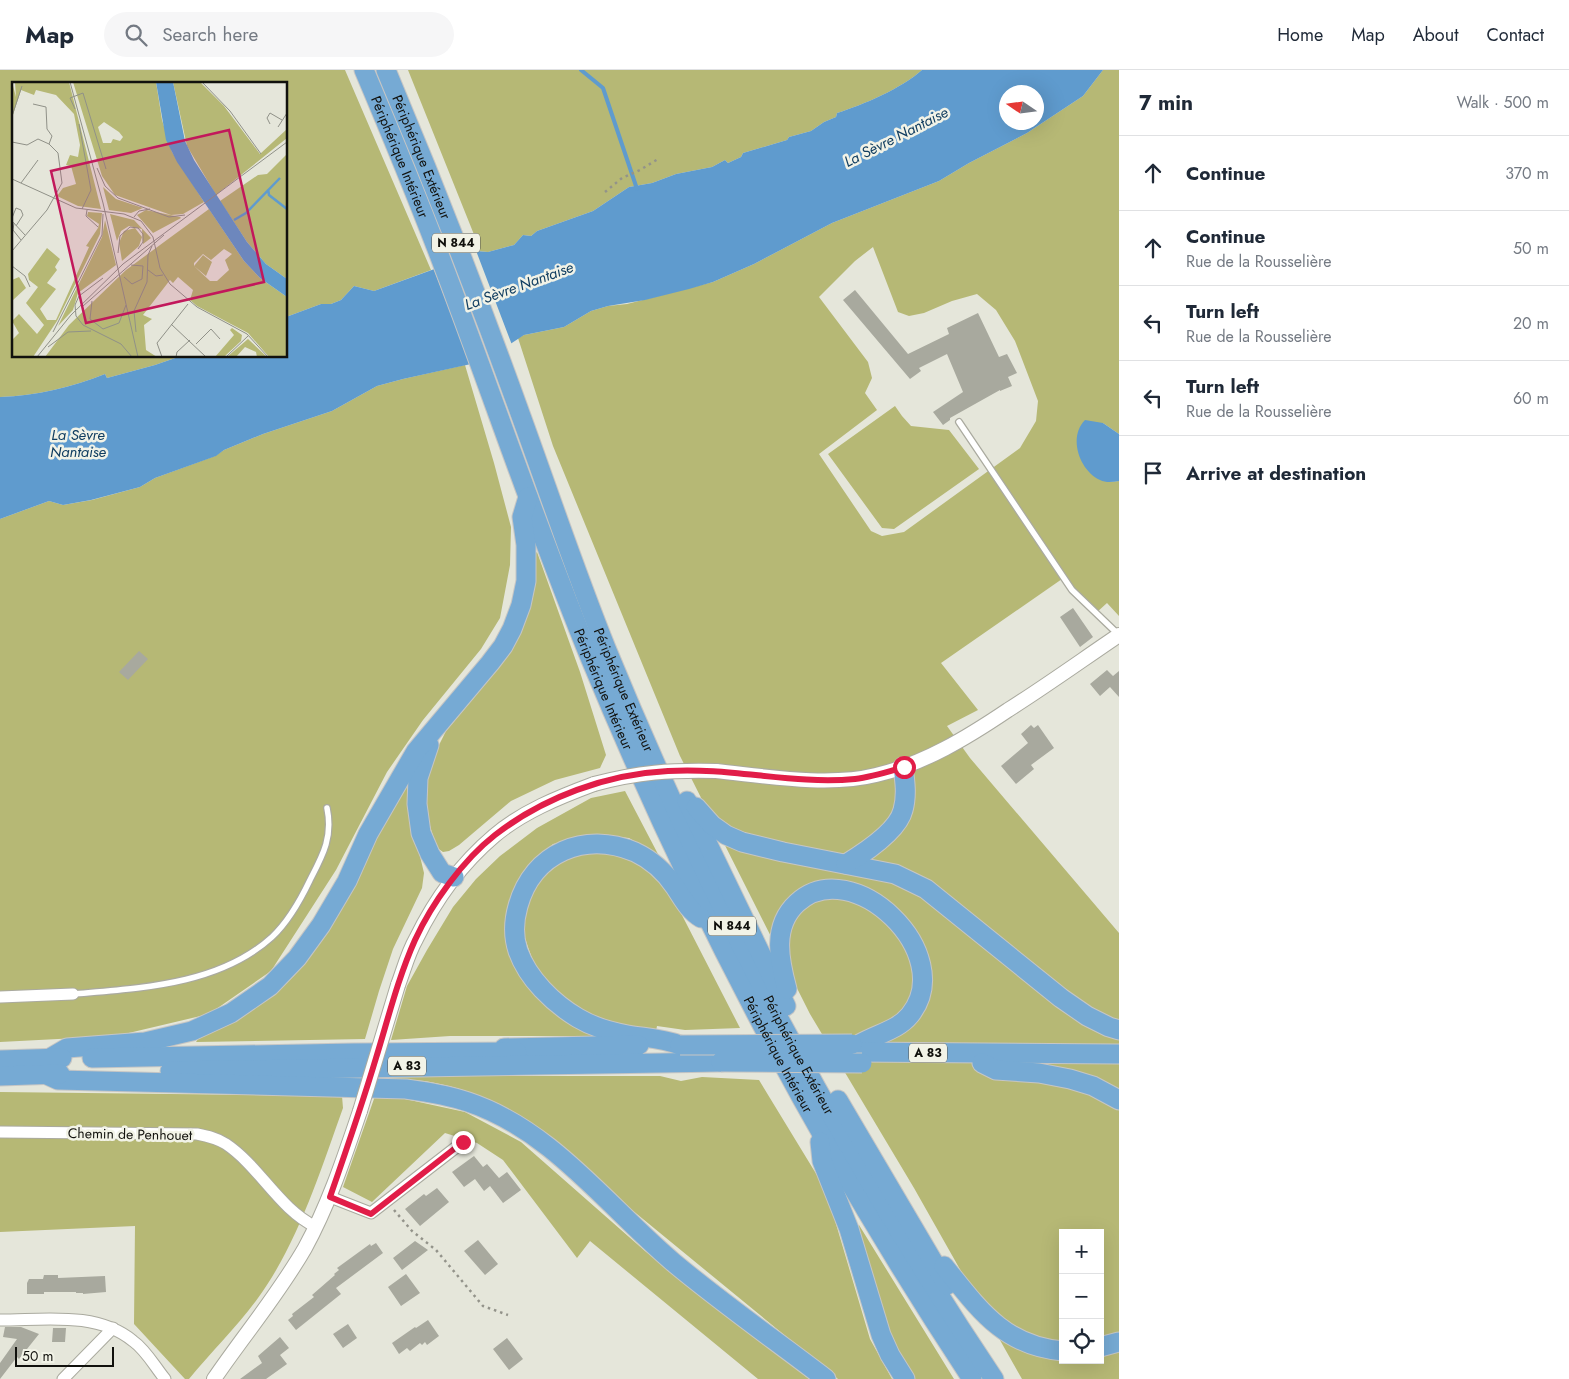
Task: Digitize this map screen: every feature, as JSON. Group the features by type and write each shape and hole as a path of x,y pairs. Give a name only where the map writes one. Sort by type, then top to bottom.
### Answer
{"highway":[{"name":"Périphérique Intérieur","path":"364,70 439,254 528,497 594,668 653,803 709,923 821,1134 902,1271 972,1379"},
{"name":"Périphérique Extérieur","path":"386,70 440,199 557,520 626,695 700,861 784,1030 852,1151 911,1251 994,1379"},
{"path":"0,1076 48,1066 67,1048 145,1042 192,1032 230,1013 270,986 297,958 321,925 347,881 368,834 416,751 503,646 521,605 526,581 526,545 522,517 528,497"},
{"path":"626,695 651,722 684,796 787,1008 839,1103 999,1367 994,1379"},
{"path":"433,732 418,778 417,804 421,833 430,854 442,872 454,877"},
{"path":"846,864 875,843 899,821 905,797 904,767"},
{"path":"684,796 712,825 726,835 742,842 895,874 926,889 1061,998 1087,1016 1119,1030"},
{"path":"680,1044 665,1039 629,1036 606,1030 578,1018 561,1006 538,985 523,962 518,950 515,932 516,911 528,882 547,860 562,851 578,846 600,843 636,853 655,864 674,884 692,913 709,923"},
{"path":"443,1051 512,1047 680,1044 857,1051 870,1037 876,1037 903,1022 916,1007 923,981 920,957 906,931 886,911 868,899 848,891 830,889 813,893 792,907 782,927 780,965 788,993 787,1008"},
{"name":"A 83","path":"94,1065 443,1051 718,1058"},
{"name":"A 83","path":"857,1051 982,1064 1119,1065"},
{"name":"A 83","path":"94,1065 304,1068 718,1058 857,1051 1119,1054"},
{"path":"0,1060 48,1066 94,1065"},
{"path":"982,1064 996,1070 1039,1073 1070,1078 1093,1086 1119,1100"},
{"path":"48,1066 58,1080 406,1090 444,1095 469,1102 512,1123 548,1148 673,1262 826,1379"},
{"path":"821,1134 819,1146 822,1161 849,1229 881,1335 890,1355 906,1379"},
{"path":"923,1244 935,1254 985,1316 994,1324 1029,1343 1059,1350"},
{"path":"1104,1346 1119,1342"}],"street":[{"path":"214,1379 278,1292 316,1227 330,1197 360,1110 398,985 415,940 433,907 454,877 495,835 543,805 594,784 624,776 678,770 833,780 876,776 925,758 979,729 1119,635"},
{"path":"0,997 73,994"},
{"name":"Chemin de Penhouet","path":"0,1132 197,1134 211,1137 225,1143 243,1158 288,1206 309,1224 316,1227"},
{"path":"330,1197 371,1214 463,1142"},
{"path":"0,1320 99,1322 134,1341 165,1379"},
{"path":"63,1379 113,1328"}],"lane":[{"path":"959,422 1072,590 1119,635"},
{"path":"73,994 115,990 185,979 229,966 254,951 273,936 291,915 306,890 321,860 328,839 330,822 327,808"}],"path":[{"path":"605,192 622,178 640,170 658,158"},
{"path":"386,1202 412,1231 436,1250 483,1306 508,1314"}],"green space":[{"path":"0,70 345,70 431,270 374,291 354,286 341,300 331,304 321,304 288,316 288,82 12,82 12,358 175,358 107,378 105,374 54,390 0,397"},
{"path":"408,70 922,70 914,77 882,95 837,113 836,117 824,122 811,131 743,153 741,157 728,163 725,160 712,167 676,174 652,183 629,187 593,211 537,231 531,236 523,235 514,245 488,252 477,251 477,242"},
{"path":"1103,70 1119,70 1119,434 1103,423 1110,482 1119,481 1119,616 1107,603 1096,613 1062,579 941,663 978,710 947,726 970,758 1119,933 1119,1379 1022,1379 914,1188 810,1014 680,756 553,446 518,338 524,335 564,327 591,311 608,306 627,304 713,282 754,264 832,223 939,181 1032,130 1044,130 1044,122 1083,96","holes":["873,247 898,312 909,316 924,313 952,301 977,294 996,310 1015,341 1038,401 1036,421 1020,448 904,532 882,536 871,531 819,454 877,410 865,393 872,378 868,362 819,297 855,261"]},
{"path":"465,365 511,527 510,565 500,618 481,649 423,720 387,772 336,870 271,971 209,1014 116,1036 0,1042 0,519 49,501 63,505 92,500 140,487 155,478 215,456 224,450 263,434 332,411 377,386"},
{"path":"895,406 911,426 949,430 979,469 894,529 882,528 828,454"},
{"path":"537,552 580,672 606,755 600,768 555,780 511,801 459,845 443,852 436,847 427,815 425,784 429,765 446,731 476,695 513,642 532,556"},
{"path":"408,779 407,796 424,873 422,888 393,949 365,1039 196,1042 198,1039 252,1010 287,982 307,960 332,923"},
{"path":"625,791 659,856 629,838 600,835 553,844 530,867 514,896 532,988 593,1036 450,1036 391,1040 407,986 453,907 476,879 500,856 537,828 591,798"},
{"path":"606,851 639,864 667,886 740,1028 685,1030 657,1026 656,1031 608,1022 577,1009 539,971 530,953 522,926 524,911 536,884 546,870 556,861 577,854"},
{"path":"384,1076 660,1076 681,1081 702,1077 759,1080 826,1190 870,1339 892,1379 838,1379 621,1201 557,1142 511,1111 459,1089 424,1081 384,1079"},
{"path":"0,1092 342,1096 343,1108 326,1157 307,1206 285,1254 250,1309 189,1379 185,1379 134,1324 135,1226 0,1232"},
{"path":"375,1096 405,1099 465,1112 521,1142 645,1251 809,1379 758,1379 590,1241 577,1258 503,1160 477,1143 445,1133 372,1202 343,1187"},
{"path":"859,1225 954,1379 914,1379 902,1362 888,1336 855,1229"}],"water":[{"name":"La Sèvre Nantaise","path":"922,70 1103,70 1083,96 1044,122 1044,85 999,85 999,130 1032,130 939,181 832,223 754,264 713,282 645,300 608,306 591,311 564,327 524,335 492,356 471,364 377,386 332,411 263,434 224,450 216,456 155,478 140,487 91,500 63,505 49,501 0,519 0,397 54,390 105,374 107,378 175,358 288,358 288,316 321,304 331,304 341,300 354,286 374,291 451,263 464,250 488,252 514,245 523,235 531,236 537,231 593,211 629,187 652,183 676,174 712,167 725,160 728,163 741,157 743,153 811,131 824,122 836,117 837,113 882,95 914,77"},
{"path":"1085,420 1103,423 1119,434 1119,481 1107,482 1100,480 1086,469 1078,453 1077,444 1077,435"}],"pier":[{"path":"463,247 475,248 512,345 489,360 471,366 433,267 450,261"}],"building":[{"path":"855,290 908,354 949,334 947,328 978,313 999,357 1007,354 1017,373 1008,377 1012,386 1000,390 950,418 943,425 933,412 963,392 947,354 919,368 921,371 910,379 843,300"},
{"path":"1073,608 1093,637 1080,647 1060,617"},
{"path":"139,651 148,659 128,680 119,672"},
{"path":"1107,670 1113,676 1119,671 1119,697 1110,687 1100,696 1090,684"},
{"path":"1031,725 1034,728 1038,725 1054,748 1031,765 1034,769 1016,784 1001,766 1028,743 1021,734"},
{"path":"474,1156 483,1167 487,1164 499,1178 507,1172 521,1190 503,1203 490,1186 484,1191 475,1179 464,1187 452,1172"},
{"path":"437,1188 449,1202 420,1226 405,1209 424,1194 426,1196"},
{"path":"478,1240 498,1264 485,1275 464,1251"},
{"path":"415,1241 428,1250 402,1270 393,1258"},
{"path":"376,1243 383,1253 336,1288 341,1294 296,1330 288,1320 293,1316 292,1314 314,1297 312,1295 339,1270 337,1268 370,1244 371,1246"},
{"path":"406,1274 420,1293 401,1306 388,1287"},
{"path":"44,1275 58,1275 58,1278 105,1276 106,1292 83,1294 76,1292 44,1292 44,1294 27,1294 29,1279 43,1279"},
{"path":"428,1320 439,1336 427,1345 425,1342 422,1345 420,1343 410,1351 407,1348 399,1354 392,1343"},
{"path":"348,1324 357,1338 343,1348 333,1334"},
{"path":"5,1327 21,1327 39,1334 19,1359 17,1357 0,1379 0,1363 17,1339 3,1337"},
{"path":"53,1328 66,1328 65,1342 52,1342"},
{"path":"280,1337 289,1348 280,1355 287,1364 266,1379 240,1379 262,1363 258,1356"},
{"path":"507,1338 523,1359 509,1370 493,1349"}],"waterway":[{"path":"581,70 603,88 637,189"}],"route":[{"path":"463,1142 371,1214 330,1197 360,1110 398,985 415,940 433,907 454,877 495,835 532,811 557,799 594,784 624,776 685,770 833,780 876,776 904,767"}]}
